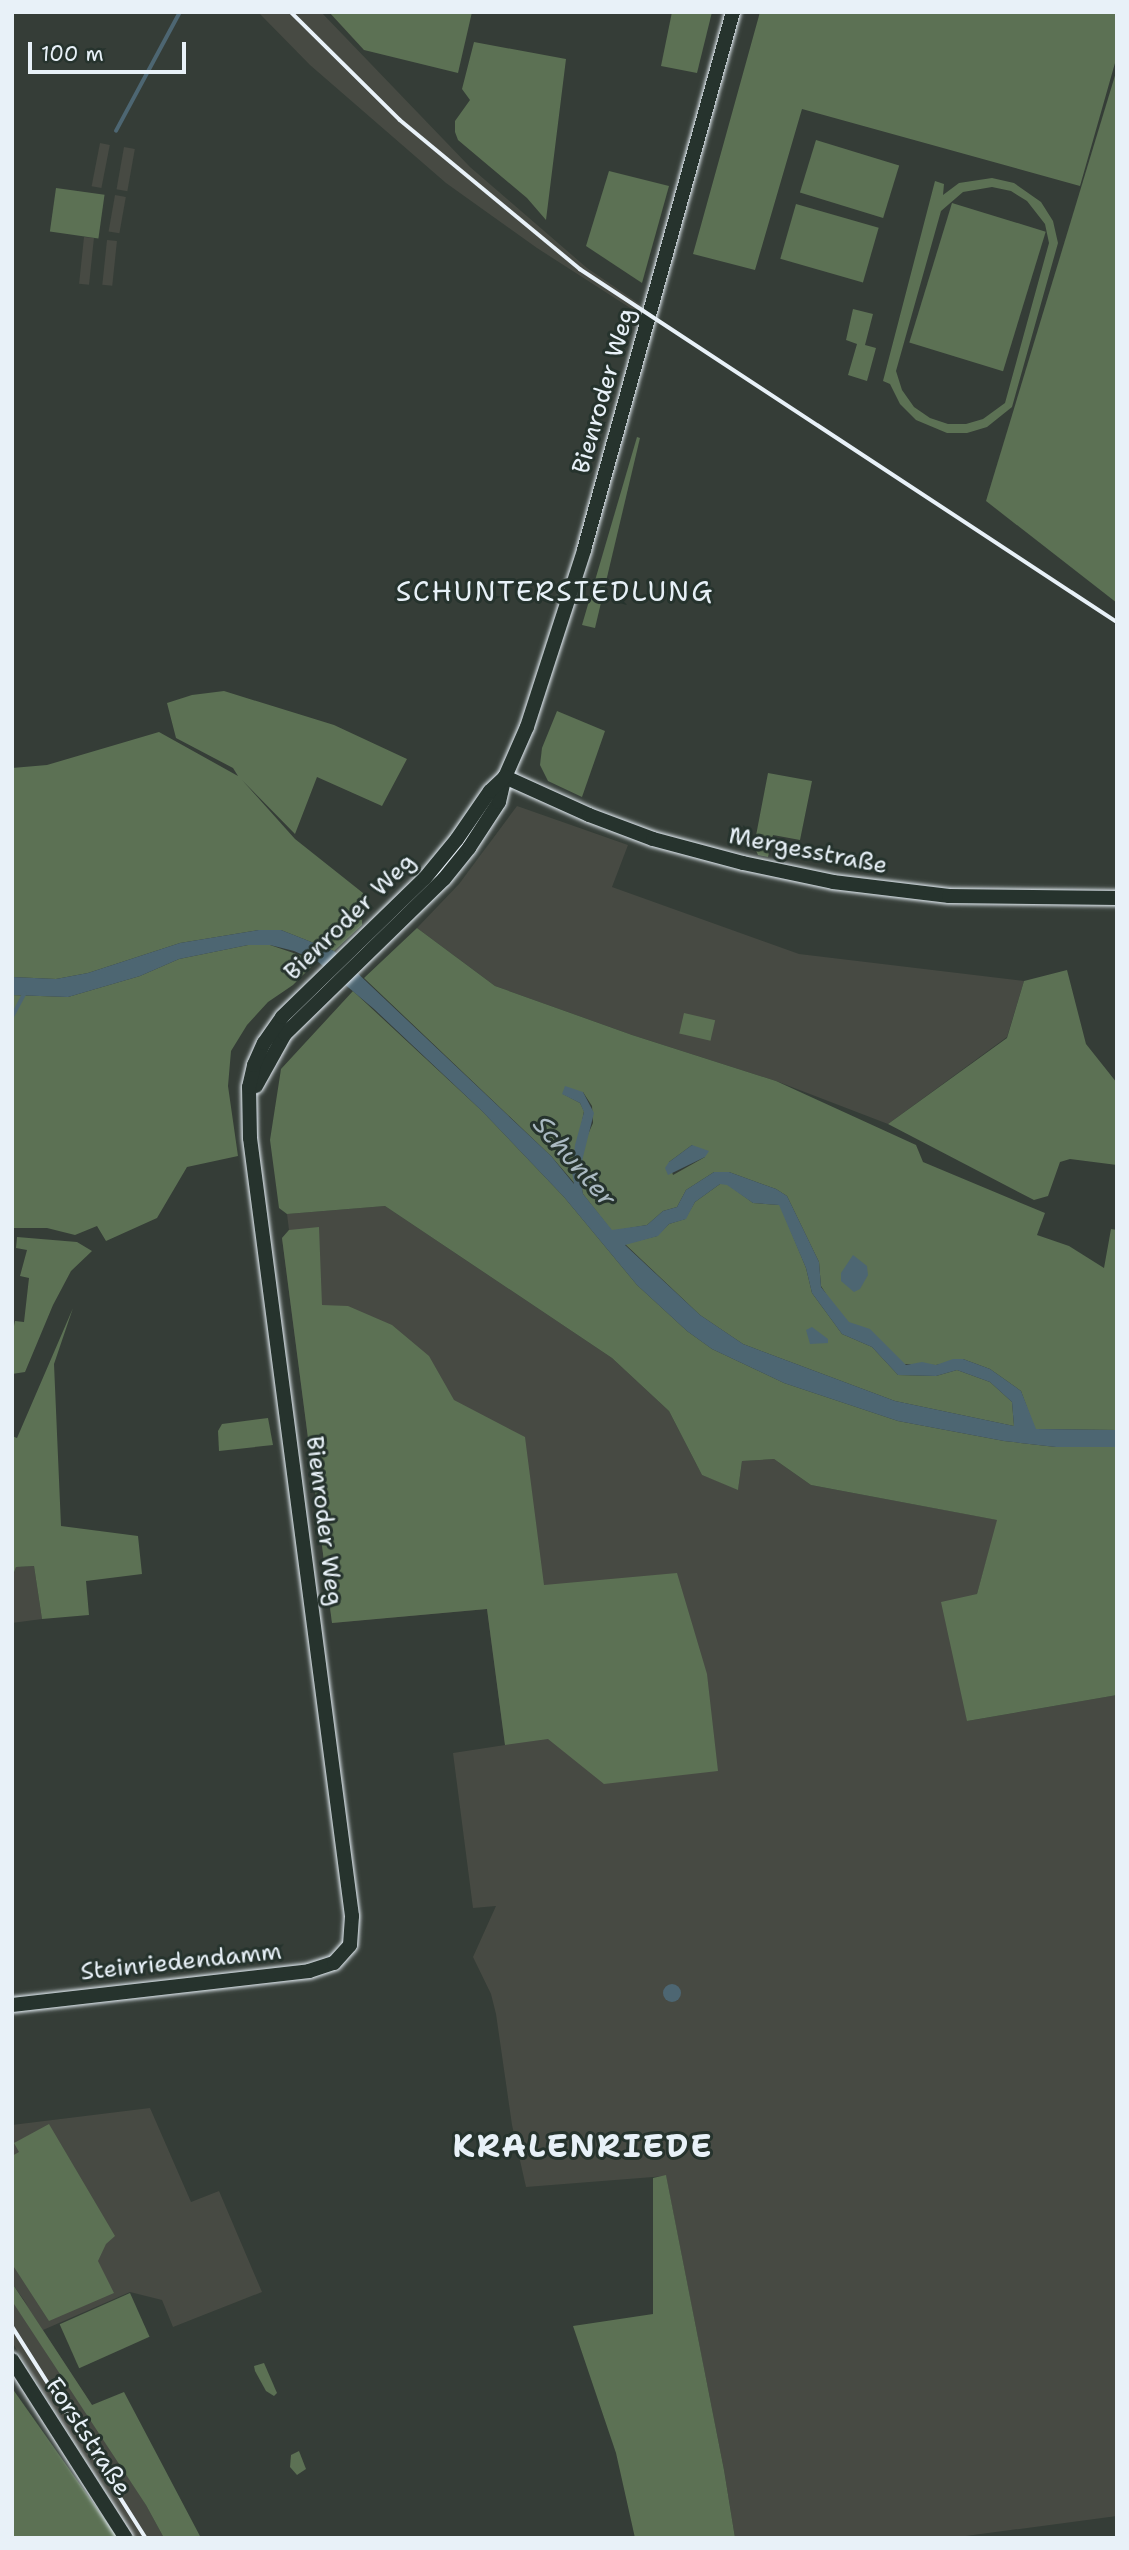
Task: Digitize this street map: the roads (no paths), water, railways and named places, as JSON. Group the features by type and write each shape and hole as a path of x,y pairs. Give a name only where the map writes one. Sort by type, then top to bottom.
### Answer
{"main road":[{"name":"Bienroder Weg","path":"348,1948 352,1916 250,1141 250,1100 274,1049 313,997 369,942 415,909 469,848 499,802 505,778 527,727 584,550 733,12"},
{"name":"Mergesstraße","path":"505,778 653,839 743,863 833,882 949,896 1117,898"},
{"name":"Steinriedendamm","path":"12,2005 309,1971 334,1963 348,1948"},
{"name":"Forststraße","path":"12,2360 126,2538"}],"water":[{"name":"Schunter","path":"259,930 281,930 334,951 551,1156 574,1184 572,1172 575,1145 584,1112 580,1103 562,1094 565,1086 583,1092 594,1113 579,1173 583,1194 612,1230 647,1225 663,1211 677,1207 686,1190 714,1172 729,1172 776,1189 787,1196 819,1262 821,1287 849,1322 870,1329 906,1365 922,1362 936,1365 953,1359 963,1359 990,1369 1021,1391 1036,1429 1117,1430 1117,1447 1056,1447 1004,1441 898,1421 784,1383 712,1349 687,1331 637,1285 564,1197 482,1111 374,1009 317,961 294,951 270,945 248,945 179,959 140,976 68,997 12,995 12,977 56,979 88,973 180,943","holes":["720,1184 727,1185 753,1203 779,1205 806,1268 812,1293 842,1334 872,1347 898,1375 936,1376 957,1370 990,1382 1012,1402 1014,1426 895,1401 743,1344 700,1315 625,1245 658,1236 669,1224 686,1219 695,1202"]},
{"path":"692,1145 709,1151 705,1157 668,1175 665,1168 669,1162"},
{"path":"853,1255 867,1266 868,1275 860,1289 854,1292 841,1281 841,1273"},
{"path":"812,1327 828,1339 828,1343 810,1344 806,1330"},
{"path":"672,1984 678,1987 681,1993 678,1999 672,2002 666,1999 663,1993 666,1987"}],"waterway":[{"path":"116,131 180,12"},
{"path":"12,1017 24,994"}],"railway":[{"path":"291,12 400,120 580,269 1117,622"},
{"path":"12,2326 146,2538"}],"district":[{"name":"SCHUNTERSIEDLUNG","path":"555,591"},
{"name":"KRALENRIEDE","path":"583,2146"}]}
